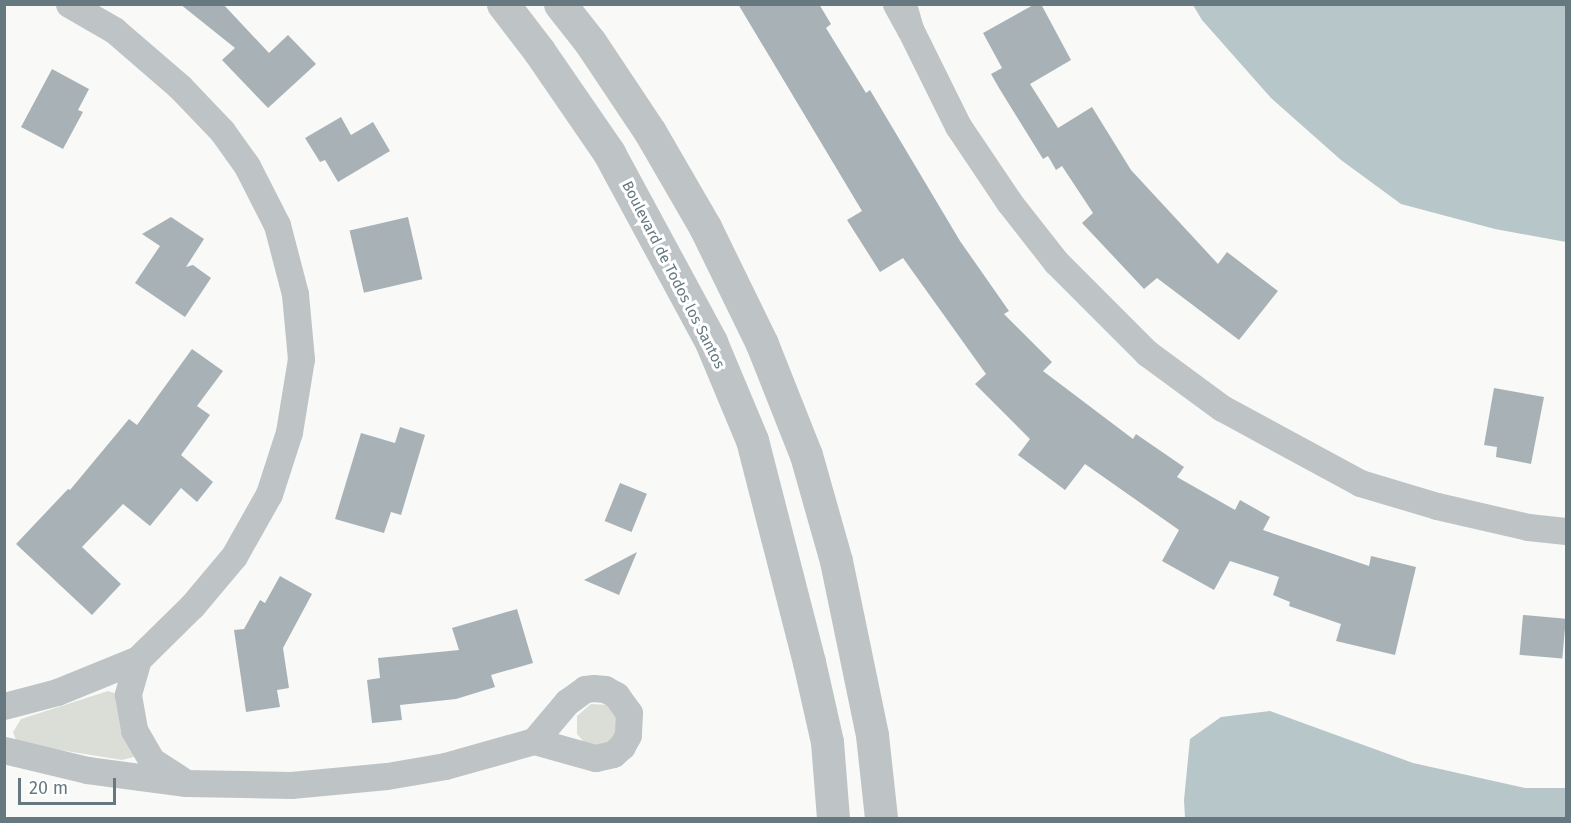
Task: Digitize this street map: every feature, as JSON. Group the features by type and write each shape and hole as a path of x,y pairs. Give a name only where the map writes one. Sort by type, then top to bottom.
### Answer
{"street":[{"path":"4,706 57,692 138,659 192,606 234,556 269,494 289,432 301,359 295,294 277,225 247,166 222,131 180,87 114,30 69,4"},
{"name":"Boulevard de Todos los Santos","path":"503,4 539,51 609,153 711,342 752,440 809,662 827,742 833,819"},
{"path":"560,4 590,42 651,132 705,227 767,356 806,455 836,561 872,735 881,819"},
{"path":"896,4 907,17 958,126 1009,202 1056,262 1147,353 1222,408 1360,483 1437,506 1528,527 1566,531"},
{"path":"138,659 128,695 134,730 151,760 186,783"},
{"path":"4,750 87,770 186,783 291,785 387,776 445,766 534,741"}],"shaded area":[{"path":"1193,5 1566,5 1566,242 1495,229 1401,204 1341,160 1271,98 1202,20"},
{"path":"108,691 121,695 134,757 122,760 17,743 13,732 21,719"},
{"path":"591,704 609,705 622,718 607,749 589,748 577,734 577,716"},
{"path":"1270,711 1413,763 1525,788 1566,788 1566,818 1185,818 1184,800 1190,739 1221,717"}],"building":[{"path":"180,4 223,4 269,53 288,35 316,64 268,108 222,60 235,48"},
{"path":"738,4 819,4 831,24 826,28 866,93 870,90 960,241 1009,311 1004,314 1052,362 1043,371 1133,439 1136,434 1184,467 1177,477 1235,510 1240,500 1270,517 1263,530 1369,566 1371,556 1416,567 1395,655 1336,641 1341,624 1289,606 1290,602 1273,595 1279,577 1230,561 1214,590 1162,561 1179,530 1085,464 1065,490 1018,455 1030,439 975,384 986,374 903,258 880,272 847,220 862,211"},
{"path":"1035,4 1041,4 1071,60 1030,84 1058,128 1092,107 1131,170 1218,264 1227,252 1278,291 1239,340 1157,278 1144,289 1082,223 1093,213 1062,166 1056,170 1048,156 1043,159 999,88 991,74 1002,68 983,33"},
{"path":"52,69 89,89 78,110 83,112 63,149 21,127"},
{"path":"341,117 351,135 373,122 390,151 338,182 325,160 320,162 305,138"},
{"path":"171,217 204,239 186,267 193,265 211,278 185,317 135,283 160,246 142,234"},
{"path":"408,217 422,279 364,293 350,230"},
{"path":"192,349 223,371 197,406 210,415 181,455 213,482 197,502 181,488 150,526 123,504 82,547 121,584 92,615 16,544 68,489 70,490 129,419 137,425"},
{"path":"1494,388 1544,397 1531,464 1496,457 1497,447 1484,445"},
{"path":"400,427 425,435 401,515 391,512 384,533 335,519 361,433 395,443"},
{"path":"620,483 647,494 632,532 605,521"},
{"path":"637,552 619,595 584,580"},
{"path":"280,576 312,594 283,648 289,688 277,690 280,707 246,712 234,630 244,629 260,600 265,603"},
{"path":"517,609 533,663 491,675 495,687 456,699 400,705 402,720 372,723 367,680 380,678 378,658 459,650 452,628"},
{"path":"1523,615 1566,619 1562,659 1520,655"}]}
